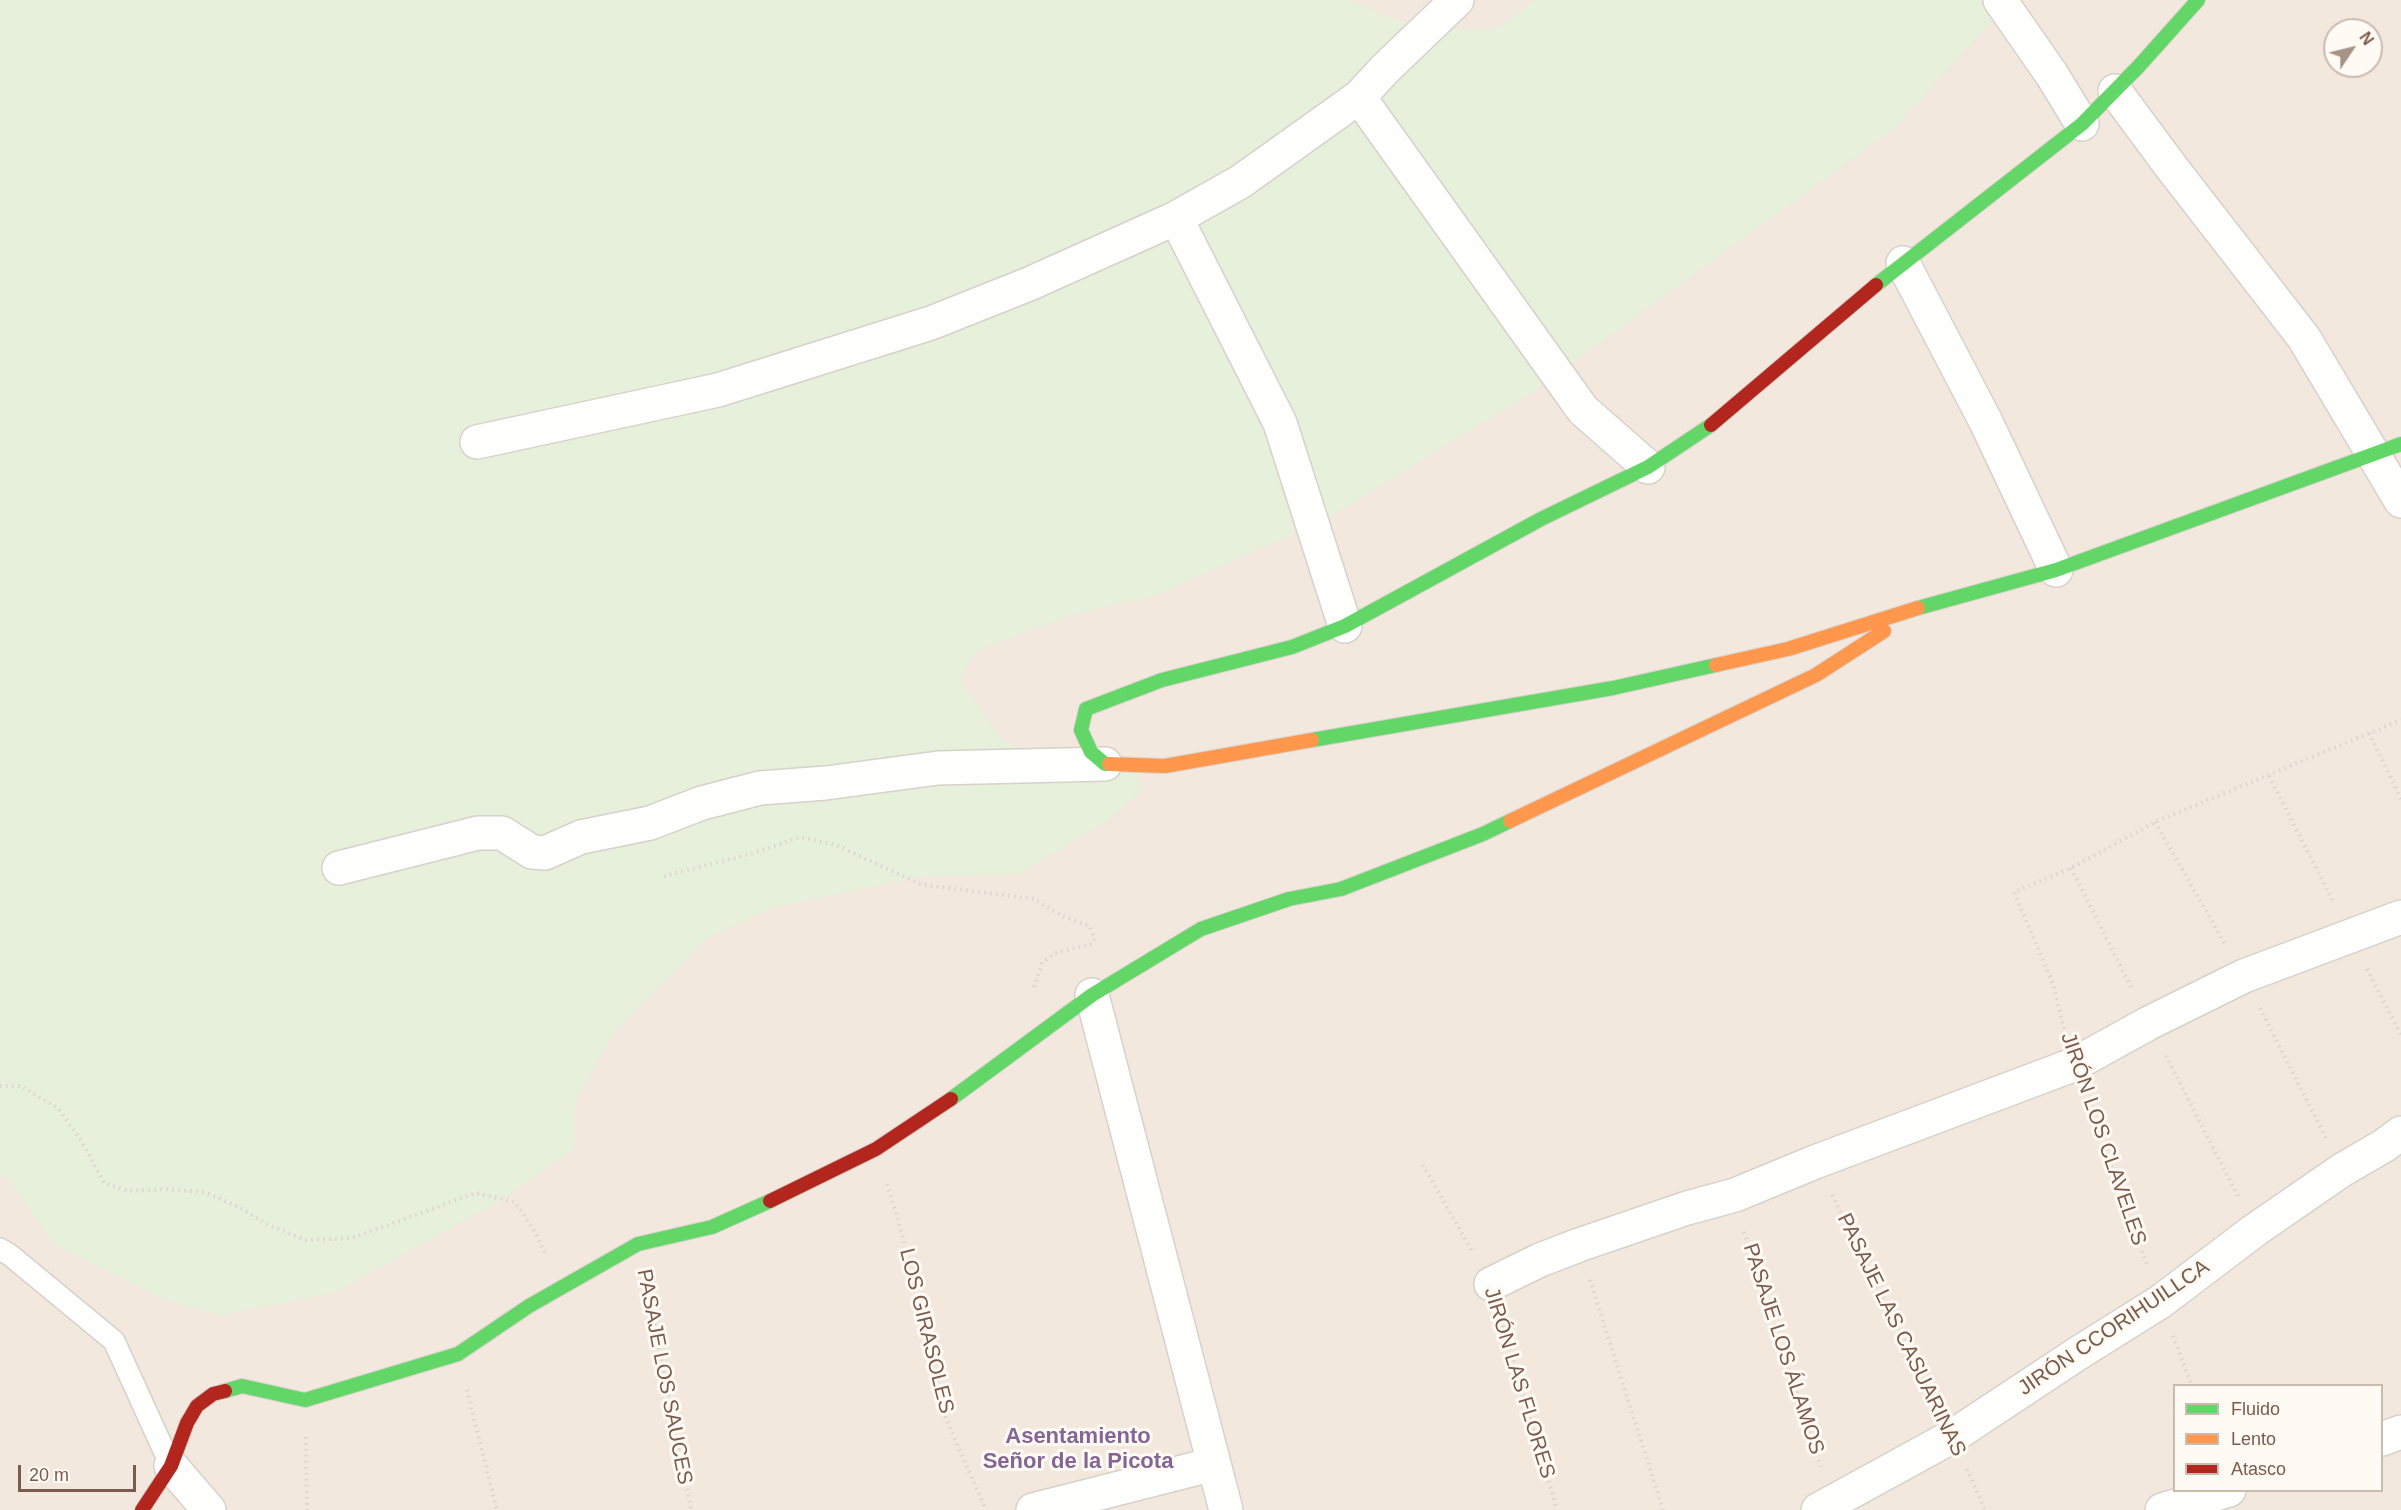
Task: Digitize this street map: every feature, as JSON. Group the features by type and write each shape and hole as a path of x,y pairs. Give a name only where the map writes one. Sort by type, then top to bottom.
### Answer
{"street":[{"path":"477,442 718,390 931,323 1029,284 1176,218 1240,182 1359,97 1457,0"},
{"path":"2000,0 2052,75 2082,124"},
{"path":"1105,764 1091,752 1081,729 1086,709 1162,680 1292,647 1345,626 1541,519 1648,467 1714,423 1903,263 2082,124 2198,0"},
{"path":"2115,91 2387,449 2401,501"},
{"path":"1359,97 1582,410 1648,467"},
{"path":"1176,218 1280,423 1345,626"},
{"path":"1903,263 1986,422 2056,570"},
{"path":"339,868 478,833 502,833 532,852 545,853 581,837 650,823 702,804 760,788 876,777 938,768 1105,764 1165,766 1613,688 1788,649 1919,608 2056,570 2387,449"},
{"path":"142,1510 171,1466 187,1423 197,1406 213,1394 242,1386 305,1400 458,1354 529,1306 638,1244 712,1227 773,1200 876,1149 972,1085 1092,995 1200,929 1289,899 1341,889 1483,834 1816,675 1919,608"},
{"path":"1491,1284 1540,1260 1579,1245 1687,1208 1735,1195 1815,1162 2073,1065 2149,1023 2244,976 2401,917"},
{"path":"1092,995 1226,1510"},
{"name":"JIRÓN CCORIHUILLCA","path":"1825,1506 1953,1436 2160,1302 2332,1176 2401,1133"},
{"path":"2383,1439 2401,1432"},
{"path":"1033,1510 1214,1464"},
{"path":"171,1466 208,1510"},
{"path":"2162,1510 2225,1492"}],"lane":[{"path":"0,1249 114,1341 171,1466"}],"path":[{"path":"2401,720 2369,733 2401,799"},
{"name":"JIRÓN LOS CLAVELES","path":"2191,1384 2073,1065 2053,984 2014,892 2071,868 2155,822 2369,733"},
{"path":"664,876 752,855 800,837 836,845 920,884 1034,899 1062,916 1089,926 1095,938 1092,944 1054,953 1042,963 1033,993 1035,998"},
{"path":"0,1086 21,1086 58,1108 82,1142 104,1183 128,1191 167,1189 204,1192 239,1207 266,1224 306,1240 352,1238 476,1193 515,1202 535,1232 546,1253 550,1268 551,1280 529,1306"},
{"name":"LOS GIRASOLES","path":"876,1149 921,1297 941,1407 986,1510"},
{"name":"PASAJE LAS CASUARINAS","path":"1815,1162 1953,1436 1985,1510"},
{"name":"JIRÓN LAS FLORES","path":"1423,1165 1491,1284 1557,1510"},
{"name":"PASAJE LOS ÁLAMOS","path":"1735,1195 1750,1255 1825,1506"},
{"name":"PASAJE LOS SAUCES","path":"638,1244 691,1510"},
{"path":"1579,1245 1663,1510"},
{"path":"458,1354 497,1510"},
{"path":"305,1400 307,1510"}],"shaded area":[{"path":"0,0 2401,0 2401,1510 0,1510"}],"green space":[{"path":"0,0 1348,0 1426,31 1498,28 1535,0 2012,0 1893,129 1531,393 1326,519 1154,596 1071,615 976,651 960,680 1004,743 1074,765 1129,756 1143,789 1109,820 1018,874 917,877 771,908 706,939 614,1032 576,1101 574,1149 506,1197 334,1293 220,1315 165,1300 54,1245 7,1178 0,1174"}],"traffic: fast":[{"path":"1876,285 2082,124 2139,66 2198,0"},
{"path":"1109,764 1105,764 1091,752 1081,730 1086,709 1162,680 1292,647 1345,626 1541,519 1648,467 1711,425"},
{"path":"1918,608 2056,570 2401,444"},
{"path":"1312,740 1613,688 1716,665"},
{"path":"951,1099 1092,995 1201,929 1289,899 1341,889 1483,834 1510,821"},
{"path":"225,1391 242,1386 305,1400 458,1354 529,1306 638,1244 712,1227 770,1201"}],"traffic: slow":[{"path":"1716,665 1788,649 1918,608"},
{"path":"1510,821 1816,675 1884,631"},
{"path":"1109,764 1165,766 1312,740"}],"traffic: jam":[{"path":"1711,425 1876,285"},
{"path":"770,1201 876,1149 951,1099"},
{"path":"142,1510 171,1466 187,1423 197,1406 213,1394 225,1391"}],"district":[{"name":"Asentamiento Señor de la Picota","path":"1078,1450"}]}
